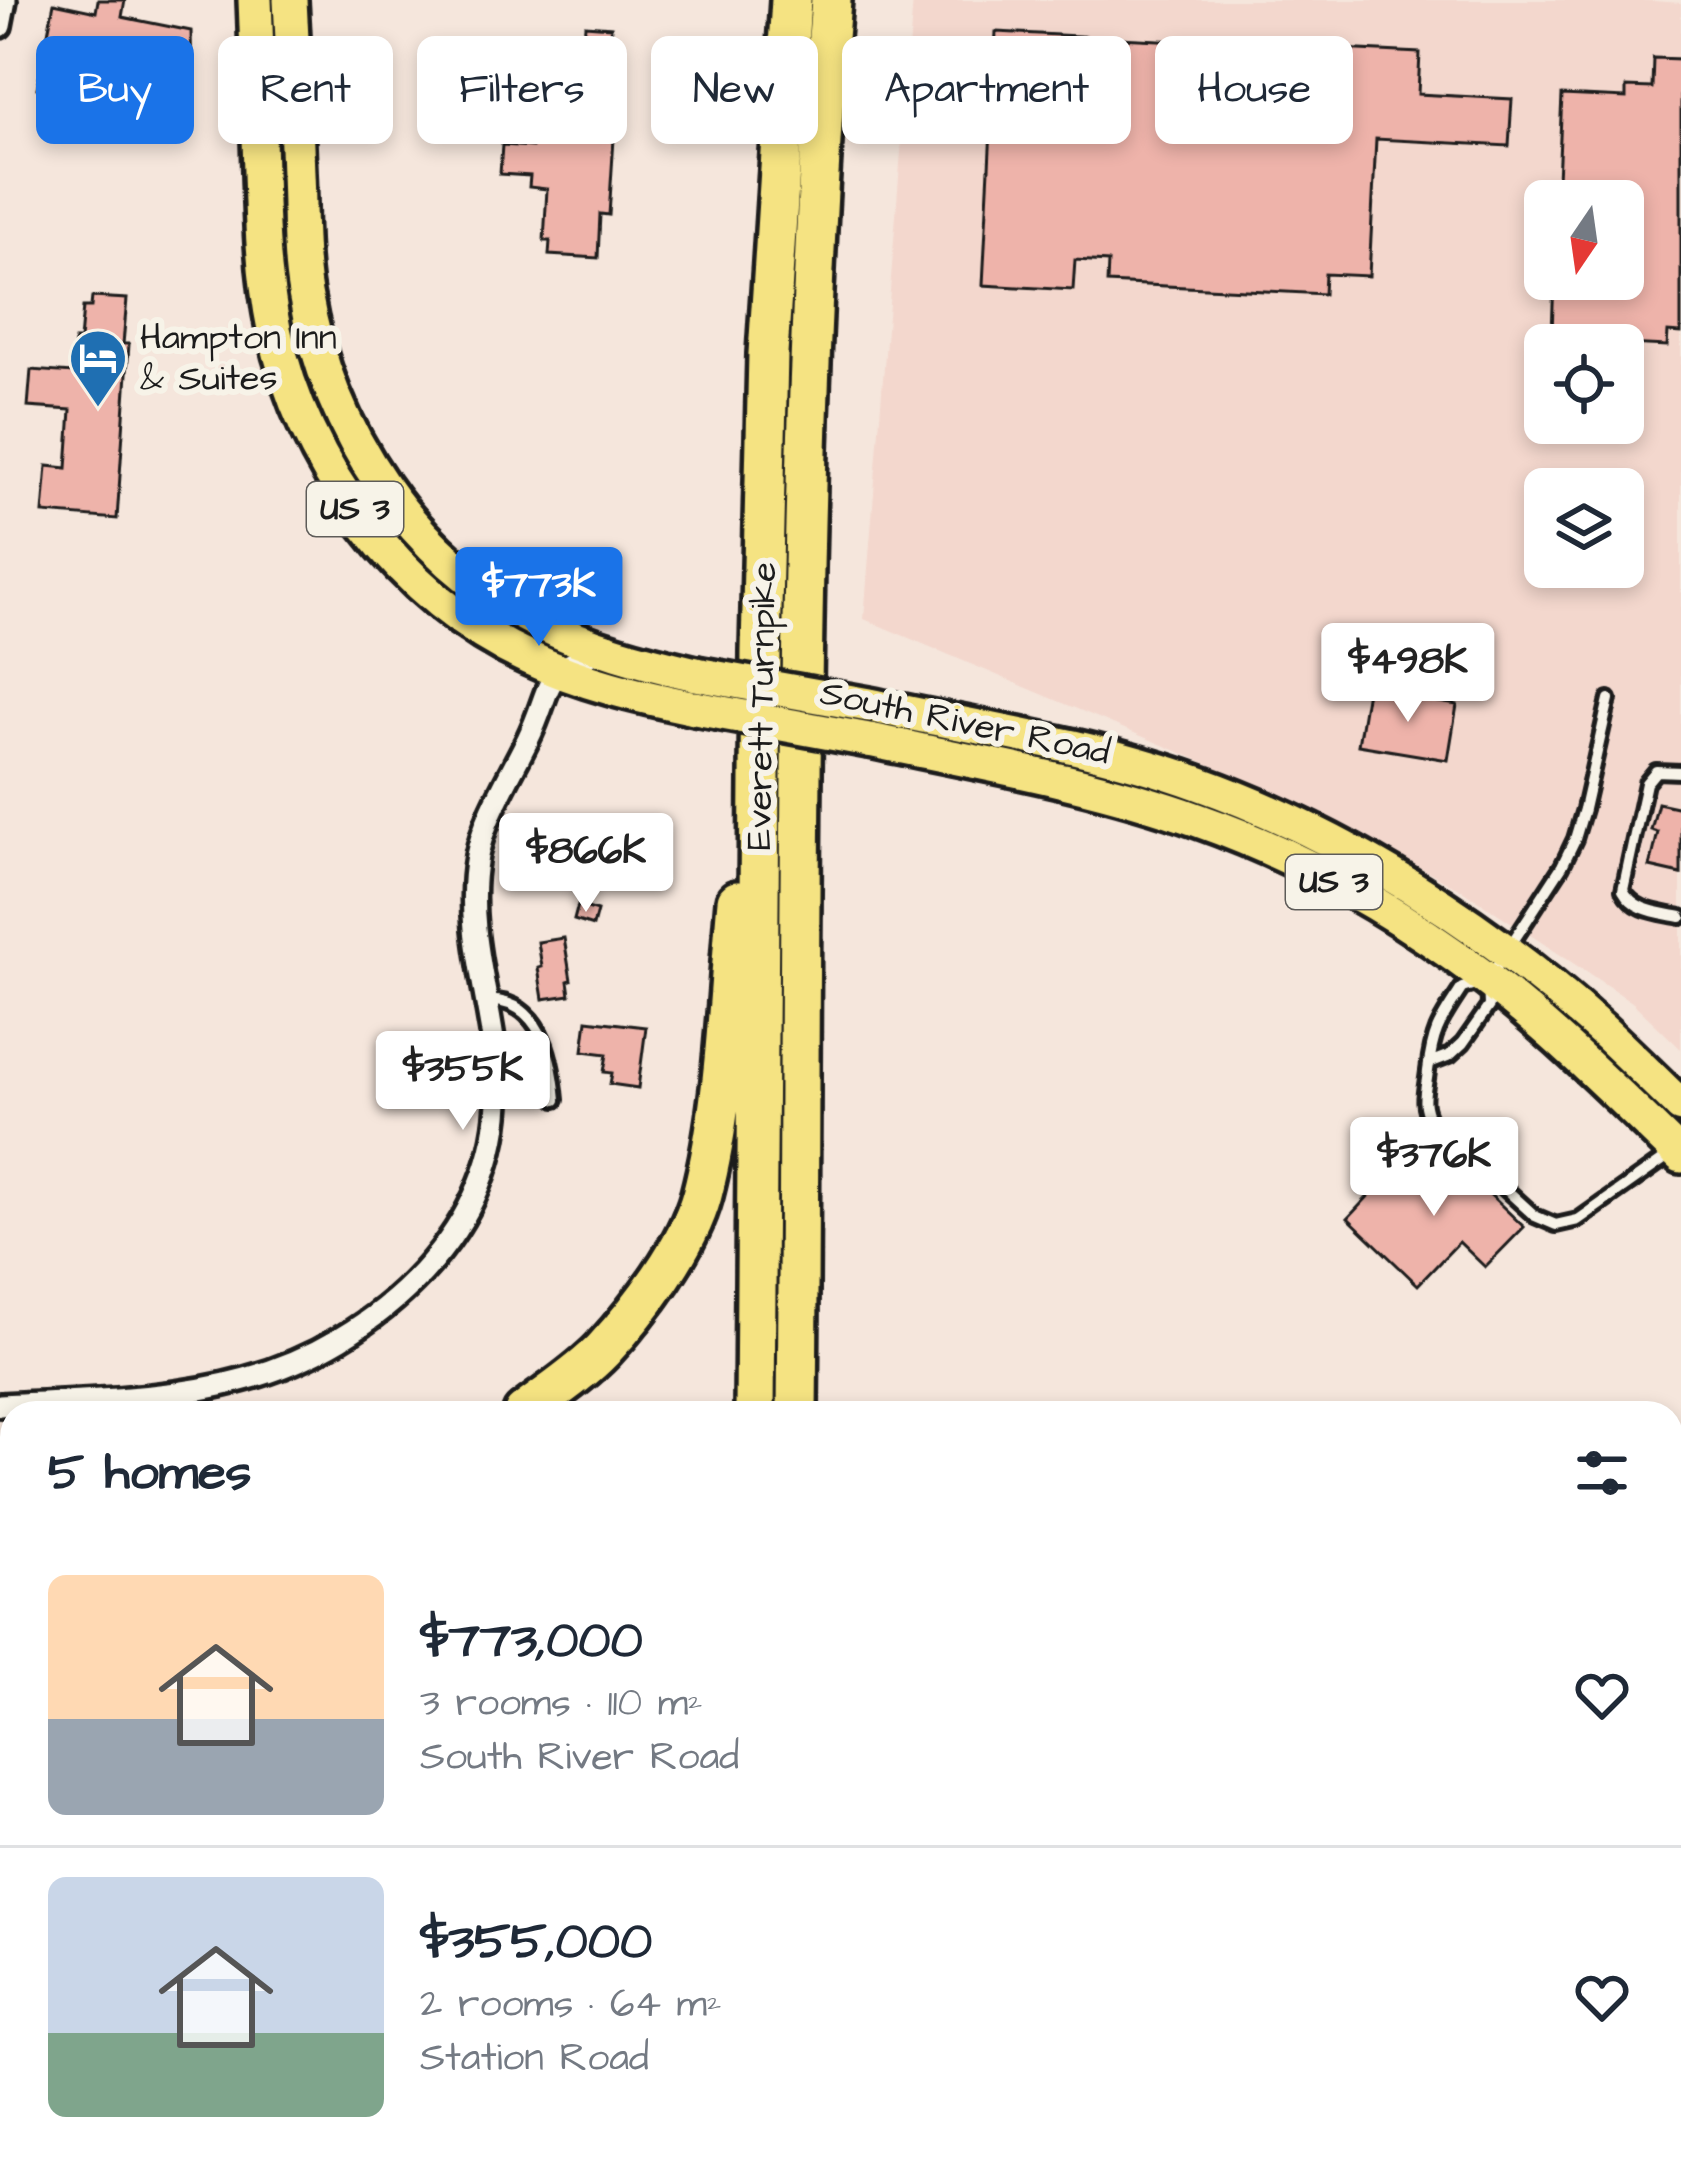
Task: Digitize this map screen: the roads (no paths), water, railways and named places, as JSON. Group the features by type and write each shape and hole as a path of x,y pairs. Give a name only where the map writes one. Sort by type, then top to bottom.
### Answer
{"highway":[{"name":"Everett Turnpike","path":"754,1401 768,354 790,0"},
{"name":"Everett Turnpike","path":"797,1401 804,467 831,0"},
{"path":"539,1401 602,1351 649,1293 675,1253 701,1198 718,1109 761,651"},
{"path":"801,1015 819,1401"}],"main road":[{"name":"South River Road","path":"255,0 256,36"},
{"name":"US 3","path":"290,0 292,36"},
{"name":"South River Road","path":"260,144 264,259 274,325 291,388 323,460 374,535 436,598 494,640 603,687 1080,786 1201,821 1276,853 1354,892 1488,980 1678,1154"},
{"name":"US 3","path":"297,144 304,290 326,374 356,445 376,478 460,571 539,623 606,650"},
{"name":"South River Road","path":"606,650 696,674 1098,754 1217,790 1328,839 1507,952 1600,1028 1681,1106"}],"street":[{"path":"0,26 5,0"},
{"path":"64,1401 242,1380 321,1350 412,1285 436,1257 478,1193 498,1083 476,941 477,856 489,818 557,671 606,650"},
{"path":"539,716 566,697 603,687"}],"lane":[{"path":"1429,1063 1450,1054 1489,1006 1488,980 1548,890 1575,838 1609,699"},
{"path":"1681,772 1656,771 1646,782 1623,890 1641,909 1681,917"},
{"path":"1488,980 1462,988 1436,1028 1422,1106 1430,1120 1534,1216 1556,1225 1578,1220 1678,1154"},
{"path":"484,1001 503,1000 524,1011 549,1051 556,1100"}],"place":[{"name":"Hampton Inn & Suites","path":"98,409"}]}
